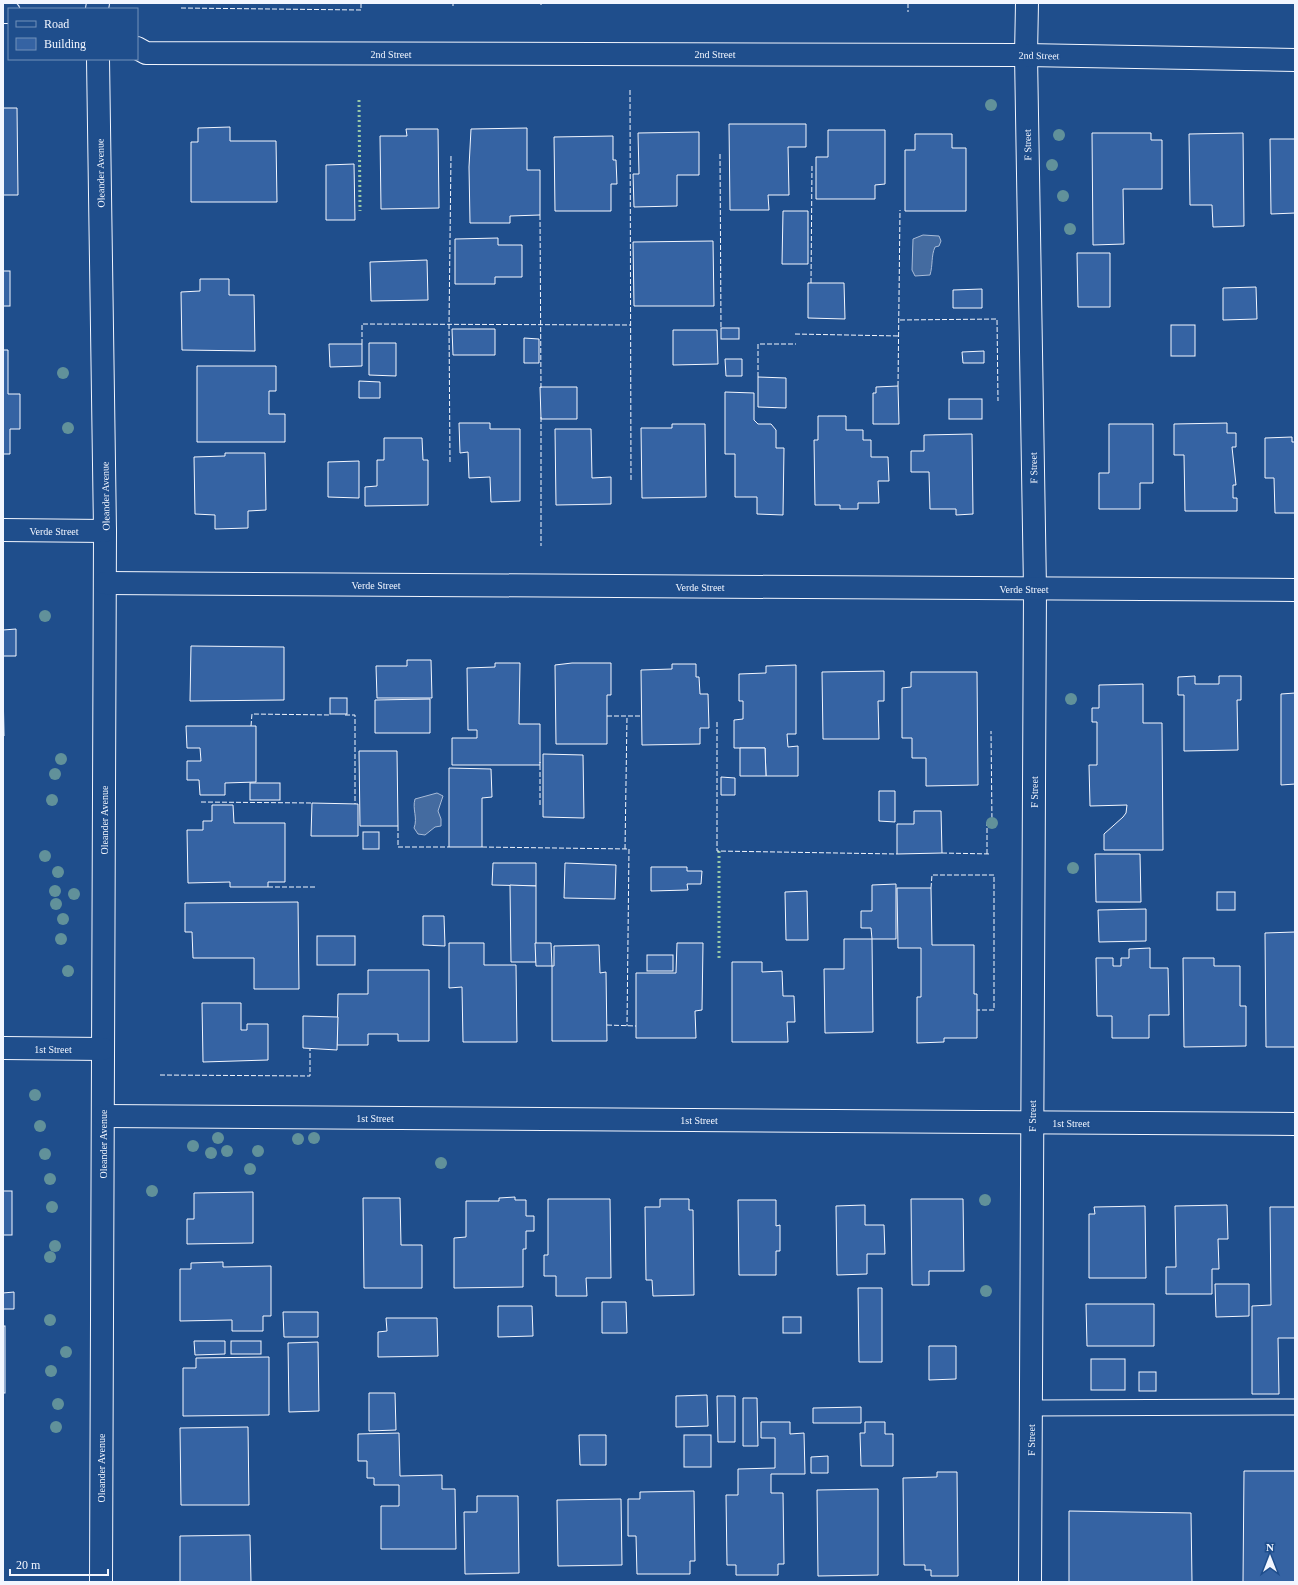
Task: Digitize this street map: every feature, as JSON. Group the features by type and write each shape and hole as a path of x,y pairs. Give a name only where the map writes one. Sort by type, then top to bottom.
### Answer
{"street":[{"name":"F Street","path":"1027,3 1026,55 1035,589 1030,1582"},
{"name":"2nd Street","path":"138,49 146,53 1026,55 1295,60"},
{"name":"Oleander Avenue","path":"98,60 105,531 101,1582"},
{"name":"Verde Street","path":"3,530 105,531"},
{"name":"Verde Street","path":"105,583 1295,590"},
{"name":"1st Street","path":"3,1048 103,1049"},
{"name":"1st Street","path":"103,1116 1295,1124"}],"lane":[{"path":"1031,1408 1295,1407"}],"water":[{"path":"923,235 939,236 941,241 939,246 935,247 934,250 930,275 915,276 912,270 913,239"},
{"path":"437,793 443,796 438,811 441,819 441,826 435,827 425,835 418,834 414,828 415,799"}],"building":[{"path":"3,108 17,108 18,195 3,195"},
{"path":"729,124 806,124 806,147 788,147 789,195 768,195 769,210 730,210"},
{"path":"230,127 230,141 276,141 277,202 191,202 191,142 198,142 198,128"},
{"path":"527,128 527,170 540,170 540,215 510,216 510,223 470,223 469,167 471,129"},
{"path":"406,129 438,129 439,208 381,209 380,136 407,136"},
{"path":"828,130 885,130 885,184 875,185 875,199 816,199 816,157 828,157"},
{"path":"699,132 699,175 677,175 677,206 634,207 633,174 639,174 638,133"},
{"path":"1092,133 1151,133 1151,140 1162,140 1162,189 1123,189 1124,244 1093,245"},
{"path":"1243,133 1244,226 1213,227 1212,205 1190,205 1189,134"},
{"path":"915,134 952,134 952,148 966,148 966,211 905,211 905,150 915,150"},
{"path":"613,136 613,160 616,160 617,184 611,184 611,211 555,211 554,137"},
{"path":"1270,139 1295,139 1295,213 1271,214"},
{"path":"354,164 355,220 326,220 326,165"},
{"path":"783,211 808,211 808,264 782,264"},
{"path":"498,238 498,245 522,245 522,277 495,277 495,284 455,284 455,239"},
{"path":"713,241 714,306 634,306 633,242"},
{"path":"1077,253 1110,253 1110,307 1078,307"},
{"path":"427,260 428,300 371,301 370,262"},
{"path":"3,271 10,271 10,306 3,306"},
{"path":"200,279 229,279 229,295 254,295 255,351 182,350 181,292 200,291"},
{"path":"808,283 844,283 845,319 808,318"},
{"path":"1256,287 1257,319 1223,320 1223,288"},
{"path":"982,289 982,308 953,308 953,290"},
{"path":"1171,325 1195,325 1195,356 1171,356"},
{"path":"721,328 739,328 739,339 721,339"},
{"path":"452,329 495,329 495,355 453,355"},
{"path":"673,330 717,330 718,364 673,365"},
{"path":"524,338 539,339 539,363 524,363"},
{"path":"369,343 396,343 396,376 369,375"},
{"path":"329,344 362,344 362,366 330,367"},
{"path":"3,350 8,350 8,394 20,394 20,429 10,429 10,454 3,454"},
{"path":"984,351 984,363 963,363 962,352"},
{"path":"725,359 742,359 742,376 726,376"},
{"path":"197,366 276,366 276,391 269,391 269,414 285,414 285,442 197,442"},
{"path":"758,377 786,378 786,408 758,407"},
{"path":"359,381 380,382 380,398 359,398"},
{"path":"898,386 899,424 873,424 873,393 876,393 876,387"},
{"path":"540,387 577,387 577,419 541,419"},
{"path":"725,392 754,393 754,420 758,424 771,424 776,430 776,448 784,448 783,515 757,514 757,497 735,497 735,454 725,454"},
{"path":"949,399 982,399 982,419 949,419"},
{"path":"818,416 846,416 846,430 863,430 863,440 871,440 871,457 888,457 889,481 878,481 879,503 858,503 858,509 840,509 840,505 815,505 814,440 818,440"},
{"path":"459,423 490,423 490,429 520,429 520,501 491,502 490,477 469,478 468,452 460,453"},
{"path":"1227,423 1227,433 1236,433 1236,447 1232,447 1236,485 1233,485 1233,498 1237,498 1237,511 1185,511 1184,455 1174,455 1174,424"},
{"path":"672,424 705,424 706,497 642,498 641,428 672,428"},
{"path":"1109,424 1153,424 1153,483 1140,483 1140,509 1099,509 1099,473 1109,473"},
{"path":"555,429 591,429 592,478 611,477 611,504 556,505"},
{"path":"972,434 973,514 956,515 956,509 930,509 929,472 911,472 911,451 924,451 924,435"},
{"path":"1292,437 1292,442 1295,442 1295,513 1275,513 1274,478 1265,478 1265,438"},
{"path":"384,438 422,438 423,460 428,460 428,505 365,506 365,487 377,486 377,460 384,460"},
{"path":"225,453 265,453 266,510 248,511 248,528 215,529 215,515 195,514 194,457 225,456"},
{"path":"359,461 359,498 328,497 328,462"},
{"path":"16,629 16,656 3,656 3,630"},
{"path":"191,646 284,647 284,700 190,701"},
{"path":"407,660 431,660 432,698 377,698 376,666 407,666"},
{"path":"495,663 520,663 519,724 540,724 540,765 452,765 452,738 477,738 477,730 468,730 467,668 495,667"},
{"path":"572,663 611,663 611,695 607,695 607,744 556,744 555,665"},
{"path":"672,664 696,664 696,677 699,677 700,694 708,694 709,728 700,728 700,744 642,745 641,670 672,669"},
{"path":"796,665 796,734 787,734 788,747 798,746 798,776 766,776 765,748 734,748 734,720 743,719 743,701 739,701 739,674 766,673 766,666"},
{"path":"884,671 884,701 878,701 879,739 823,739 822,672"},
{"path":"911,672 977,672 978,785 926,786 926,758 912,758 912,738 902,738 902,688 911,687"},
{"path":"1195,676 1195,684 1219,684 1219,676 1241,676 1241,700 1237,700 1238,750 1184,751 1184,695 1178,695 1178,677"},
{"path":"1143,684 1143,723 1162,723 1163,850 1104,850 1104,834 1123,817 1126,813 1127,805 1090,806 1089,765 1097,765 1097,722 1092,722 1092,708 1099,708 1099,685"},
{"path":"3,686 4,736 3,736"},
{"path":"1295,693 1295,784 1281,785 1281,694"},
{"path":"330,698 347,698 347,714 330,714"},
{"path":"430,699 430,733 375,733 375,700"},
{"path":"186,726 256,726 256,782 225,783 225,795 200,795 199,780 187,780 187,761 201,761 200,748 187,748"},
{"path":"740,748 765,748 766,776 740,776"},
{"path":"359,751 397,751 398,826 360,826"},
{"path":"543,754 583,755 584,818 543,817"},
{"path":"449,768 491,769 492,797 482,798 482,847 449,847"},
{"path":"721,777 735,778 735,795 721,795"},
{"path":"250,783 280,783 280,800 250,800"},
{"path":"879,791 895,791 895,822 879,821"},
{"path":"312,803 358,804 358,836 311,836"},
{"path":"212,805 233,805 234,823 285,823 285,882 268,882 268,887 230,887 230,882 188,883 187,830 203,830 203,821 212,821"},
{"path":"914,811 941,811 942,853 897,854 897,824 914,824"},
{"path":"363,832 379,832 379,849 363,849"},
{"path":"1095,854 1140,854 1141,902 1096,902"},
{"path":"493,863 536,863 536,886 492,885"},
{"path":"565,863 616,865 615,899 564,898"},
{"path":"651,867 687,867 687,871 702,871 701,884 687,884 688,890 651,891"},
{"path":"896,884 896,939 872,939 871,928 861,928 861,911 872,911 872,885"},
{"path":"510,885 536,886 536,962 511,962"},
{"path":"897,888 931,888 932,945 974,945 974,994 977,994 977,1038 944,1038 944,1042 917,1043 917,997 921,997 921,948 898,948"},
{"path":"807,891 808,940 786,940 785,892"},
{"path":"1217,892 1235,892 1235,910 1217,910"},
{"path":"298,902 299,989 254,989 254,958 193,958 192,932 185,932 185,903"},
{"path":"1146,909 1146,941 1099,942 1098,910"},
{"path":"423,916 444,916 445,946 423,945"},
{"path":"1295,932 1295,1047 1266,1047 1265,933"},
{"path":"317,936 355,936 355,965 317,965"},
{"path":"844,939 872,939 873,1032 825,1033 824,969 844,969"},
{"path":"449,943 484,943 484,965 516,965 517,1042 463,1042 462,987 449,988"},
{"path":"535,943 551,943 552,966 536,966"},
{"path":"677,943 703,943 702,1010 695,1011 696,1038 636,1038 636,973 676,973"},
{"path":"599,945 600,973 606,972 607,1041 552,1041 552,966 554,966 554,946"},
{"path":"1150,948 1150,968 1168,968 1169,1015 1149,1015 1149,1038 1112,1038 1112,1016 1097,1016 1096,958 1113,958 1113,966 1121,966 1121,958 1129,958 1129,949"},
{"path":"647,955 673,955 673,971 647,971"},
{"path":"1183,958 1214,958 1214,966 1240,966 1240,1006 1246,1006 1246,1046 1184,1047"},
{"path":"732,962 762,962 762,972 782,971 783,996 794,996 795,1022 787,1022 788,1042 732,1042"},
{"path":"368,970 429,970 429,1041 398,1041 398,1034 368,1034 368,1045 337,1045 338,994 368,994"},
{"path":"202,1003 241,1003 241,1030 247,1030 247,1024 268,1024 268,1060 203,1062"},
{"path":"303,1016 338,1017 337,1050 303,1048"},
{"path":"3,1191 12,1191 12,1235 3,1235"},
{"path":"253,1192 253,1243 187,1244 187,1219 194,1219 194,1193"},
{"path":"515,1197 515,1200 526,1200 526,1216 534,1216 534,1231 526,1231 526,1249 523,1249 523,1287 454,1288 454,1238 466,1237 466,1201 499,1201 499,1198"},
{"path":"363,1198 400,1198 401,1245 422,1245 422,1288 364,1288"},
{"path":"548,1199 610,1199 611,1278 586,1278 587,1296 556,1296 556,1276 544,1276 544,1255 548,1255"},
{"path":"660,1199 689,1199 689,1210 693,1210 694,1295 653,1296 652,1280 646,1280 645,1207 660,1207"},
{"path":"911,1199 963,1199 964,1271 929,1271 929,1285 912,1285"},
{"path":"738,1200 776,1200 776,1226 780,1225 780,1251 776,1251 776,1275 739,1275"},
{"path":"865,1205 865,1225 884,1225 885,1254 867,1254 867,1274 837,1275 836,1206"},
{"path":"1227,1205 1228,1239 1218,1239 1219,1269 1212,1269 1212,1294 1166,1294 1166,1267 1176,1267 1175,1206"},
{"path":"1145,1206 1146,1278 1089,1278 1089,1214 1095,1214 1094,1207"},
{"path":"1270,1207 1295,1207 1295,1338 1278,1338 1279,1394 1252,1394 1252,1306 1271,1305"},
{"path":"223,1262 223,1267 271,1266 271,1316 263,1316 263,1331 232,1331 232,1320 180,1321 180,1269 191,1269 191,1263"},
{"path":"1215,1284 1249,1284 1249,1316 1216,1317"},
{"path":"858,1288 882,1288 882,1362 859,1362"},
{"path":"14,1292 14,1309 3,1309 3,1293"},
{"path":"602,1302 626,1302 627,1333 602,1333"},
{"path":"1086,1304 1154,1304 1154,1346 1087,1346"},
{"path":"498,1306 532,1306 533,1336 498,1337"},
{"path":"283,1312 318,1312 318,1337 284,1337"},
{"path":"783,1317 801,1317 801,1333 783,1333"},
{"path":"386,1318 437,1318 438,1356 378,1357 378,1332 387,1331"},
{"path":"3,1326 5,1326 5,1393 3,1393"},
{"path":"194,1341 225,1341 225,1354 195,1355"},
{"path":"231,1341 261,1341 261,1354 231,1354"},
{"path":"318,1342 319,1411 289,1412 288,1343"},
{"path":"929,1346 956,1346 956,1379 929,1380"},
{"path":"269,1357 269,1415 183,1416 183,1368 196,1368 196,1358"},
{"path":"1091,1359 1125,1359 1125,1390 1091,1390"},
{"path":"1139,1372 1156,1372 1156,1391 1139,1391"},
{"path":"369,1393 395,1393 396,1430 369,1431"},
{"path":"707,1395 708,1426 676,1427 676,1396"},
{"path":"717,1396 735,1396 735,1442 718,1442"},
{"path":"743,1398 757,1398 758,1446 743,1446"},
{"path":"861,1407 861,1423 813,1423 813,1408"},
{"path":"761,1422 790,1422 790,1434 804,1433 805,1474 771,1474 771,1493 783,1493 784,1564 778,1564 778,1575 736,1575 736,1565 727,1565 726,1495 738,1495 738,1469 775,1468 775,1438 761,1438"},
{"path":"865,1422 885,1422 885,1434 893,1434 893,1466 861,1466 860,1433 865,1433"},
{"path":"248,1427 249,1505 181,1505 180,1428"},
{"path":"399,1433 400,1476 442,1475 442,1489 455,1489 456,1549 381,1549 381,1506 399,1506 399,1485 374,1485 374,1478 367,1478 367,1461 358,1461 358,1434"},
{"path":"579,1435 606,1435 606,1465 580,1465"},
{"path":"684,1435 711,1435 711,1467 684,1467"},
{"path":"828,1456 828,1473 811,1473 811,1457"},
{"path":"1244,1471 1295,1471 1295,1582 1243,1582"},
{"path":"937,1472 957,1472 958,1576 931,1576 931,1570 925,1570 925,1565 904,1565 903,1478 937,1477"},
{"path":"878,1489 878,1575 818,1576 817,1490"},
{"path":"694,1491 695,1561 690,1561 690,1574 637,1574 636,1536 628,1536 628,1499 640,1499 640,1492"},
{"path":"477,1496 518,1496 519,1573 465,1574 464,1512 477,1512"},
{"path":"621,1499 622,1565 558,1566 557,1500"},
{"path":"1069,1511 1191,1513 1192,1582 1069,1582"},
{"path":"250,1535 251,1582 180,1582 180,1536"}],"hedge":[{"path":"359,100 360,211"},
{"path":"719,851 719,958"}],"fence":[{"path":"181,8 361,10 361,3"},
{"path":"908,3 908,12"},
{"path":"630,90 631,480"},
{"path":"720,154 721,328"},
{"path":"450,462 449,324 451,156"},
{"path":"811,283 812,166"},
{"path":"898,386 900,210"},
{"path":"540,215 541,389"},
{"path":"900,320 997,319 998,401"},
{"path":"362,344 362,324 630,325"},
{"path":"795,334 899,336"},
{"path":"758,377 758,344 796,344"},
{"path":"541,417 541,546"},
{"path":"251,726 252,714 331,715"},
{"path":"345,715 355,715 355,804"},
{"path":"607,716 642,716"},
{"path":"625,849 627,716"},
{"path":"717,722 717,851 897,854"},
{"path":"987,854 987,822 992,823 991,731"},
{"path":"540,762 540,805"},
{"path":"201,802 312,803"},
{"path":"398,826 398,847 449,847"},
{"path":"482,847 629,849 627,1026"},
{"path":"942,853 991,854"},
{"path":"931,888 932,875 994,875 994,1010 977,1010"},
{"path":"268,887 315,887"},
{"path":"607,1025 636,1026"},
{"path":"160,1075 310,1076 310,1049"}]}
